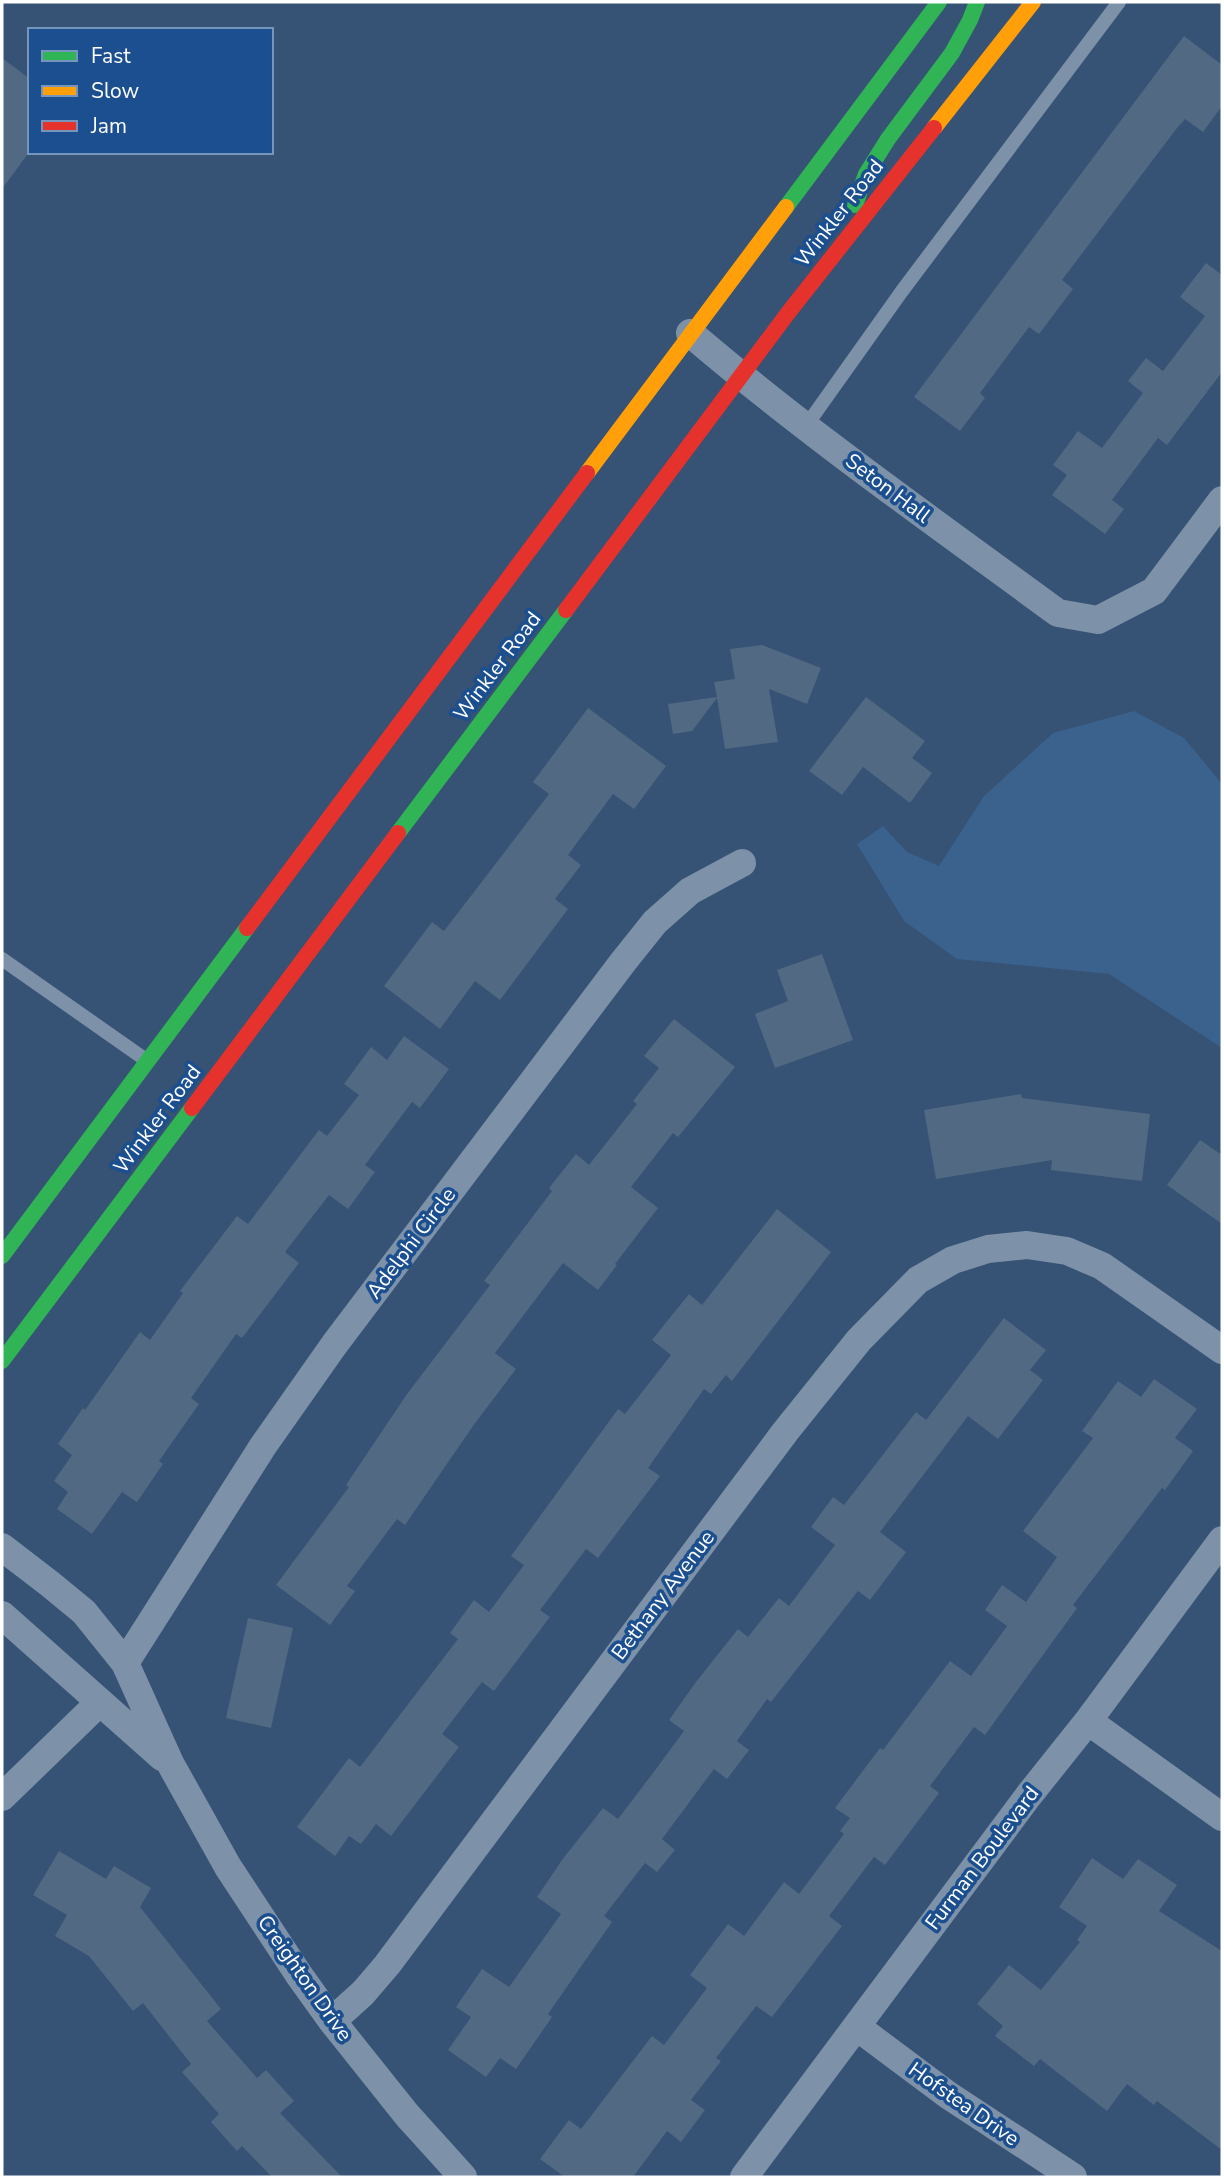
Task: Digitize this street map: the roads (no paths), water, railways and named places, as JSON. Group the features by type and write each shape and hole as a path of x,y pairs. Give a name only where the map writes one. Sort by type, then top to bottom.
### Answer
{"street":[{"name":"Winkler Road","path":"2,1256 939,2"},
{"path":"838,250 866,174 888,139 952,53 977,2"},
{"name":"Winkler Road","path":"2,1361 740,376 1033,2"},
{"name":"Seton Hall","path":"690,333 740,376 858,467 1058,613 1098,620 1154,590 1222,500"},
{"name":"Adelphi Circle","path":"125,1663 263,1446 334,1345 623,962 655,922 690,891 742,863"},
{"name":"Bethany Avenue","path":"332,2021 387,1965 785,1432 859,1340 918,1280 953,1260 988,1249 1027,1245 1067,1251 1102,1266 1222,1350"},
{"name":"Furman Boulevard","path":"744,2177 1222,1540"},
{"name":"Creighton Drive","path":"2,1548 84,1612 125,1663 170,1763 228,1867 299,1975 407,2115 463,2177"},
{"name":"Creighton Drive","path":"2,1615 170,1763"},
{"path":"2,1797 100,1702"},
{"path":"1088,1721 1222,1817"},
{"name":"Hofstea Drive","path":"857,2027 948,2095 1073,2177"}],"lane":[{"path":"806,426 911,280 1119,2"},
{"path":"2,959 147,1061"}],"water":[{"path":"1134,711 1184,738 1222,784 1222,1048 1109,974 957,959 904,921 857,844 883,826 907,852 939,866 984,796 1053,733"}]}
